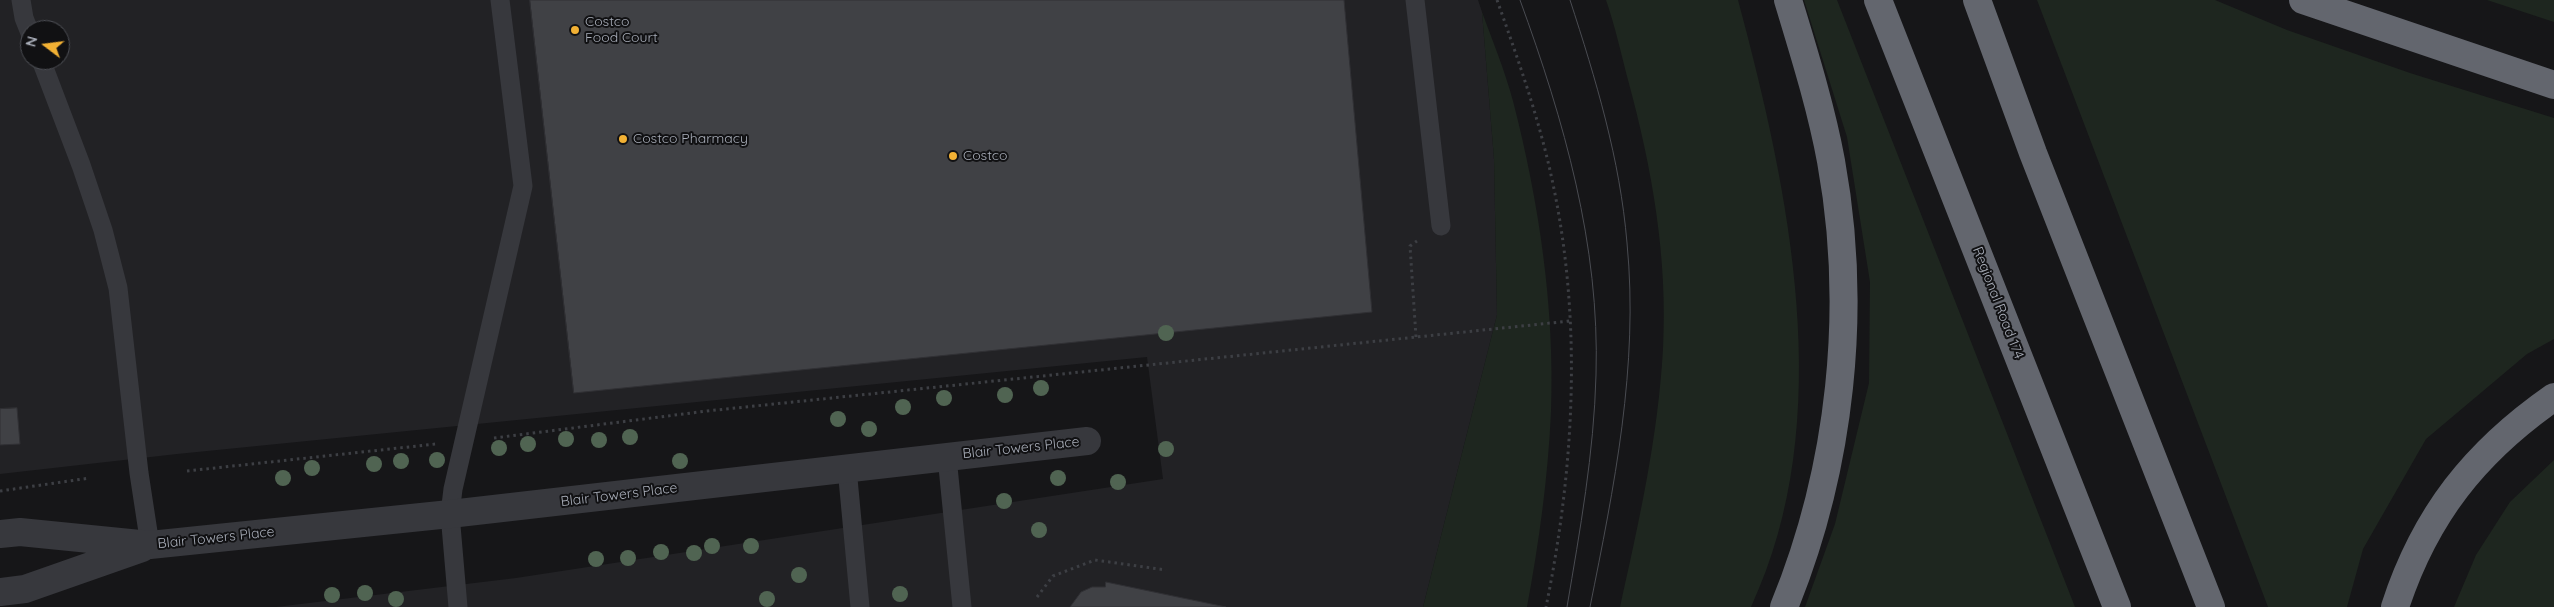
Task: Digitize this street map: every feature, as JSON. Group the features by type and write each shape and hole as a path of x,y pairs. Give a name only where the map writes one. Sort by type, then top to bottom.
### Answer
{"highway":[{"path":"1784,607 1799,567 1825,474 1834,432 1842,329 1843,280 1838,215 1830,160 1804,53 1788,0"},
{"name":"Regional Road 174","path":"1878,0 2117,607"},
{"path":"1977,0 2037,162 2210,607"},
{"path":"2303,0 2554,85"},
{"path":"2395,607 2404,578 2422,538 2444,502 2472,466 2503,435 2554,397"}],"street":[{"name":"Blair Towers Place","path":"0,534 20,532 150,545 450,514 1087,441"},
{"name":"Blair Towers Place","path":"0,592 25,589 150,545"}],"lane":[{"path":"21,0 25,20"},
{"path":"458,607 450,514 457,466 523,186 500,0"},
{"path":"1415,0 1441,226"},
{"path":"45,70 82,165 103,230 118,288 139,473 150,545"},
{"path":"946,456 962,607"},
{"path":"847,468 860,607"}],"path":[{"path":"1497,0 1534,110 1554,188 1563,239 1570,321 1570,428 1564,506 1546,607"},
{"path":"1416,337 1410,246 1441,226"},
{"path":"187,471 464,442 707,410 1570,321"},
{"path":"0,491 90,478"},
{"path":"1037,597 1053,576 1095,560 1166,570"}],"shaded area":[{"path":"0,0 1478,0 1482,12 1494,159 1497,315 1423,607 276,607 516,578 1163,479 1147,357 177,454 0,474"},
{"path":"1606,0 1738,0 1757,73 1774,149 1788,226 1797,305 1799,383 1793,460 1778,535 1751,607 1620,607 1641,511 1657,414 1664,315 1660,247 1651,180 1637,113"},
{"path":"1804,0 1837,0 2075,607 1805,607 1835,524 1869,383 1870,282 1847,137"},
{"path":"2037,0 2215,0 2287,30 2410,73 2554,118 2554,339 2527,354 2426,439 2363,549 2347,607 2268,607"},
{"path":"2487,0 2554,0 2554,22"},
{"path":"1482,12 1513,101 1538,216 1548,295 1552,373 1550,436 1539,534 1527,607 1423,607 1497,315 1494,159"},
{"path":"2554,460 2554,607 2454,607 2476,555 2510,502"}],"building":[{"name":"Costco","path":"530,0 1344,0 1372,312 574,393"},
{"path":"17,408 20,444 0,445 0,409"},
{"path":"1106,582 1226,607 1070,607 1081,592 1092,587 1105,587"}],"tram line":[{"path":"1520,0 1551,91 1576,184 1592,279 1596,327 1595,404 1586,491 1567,607"},
{"path":"1570,0 1598,90 1613,150 1624,212 1630,289 1630,335 1622,426 1608,517 1590,607"}],"place":[{"name":"Costco Food Court","path":"575,30"},
{"name":"Costco Pharmacy","path":"623,139"},
{"name":"Costco","path":"953,156"}]}
